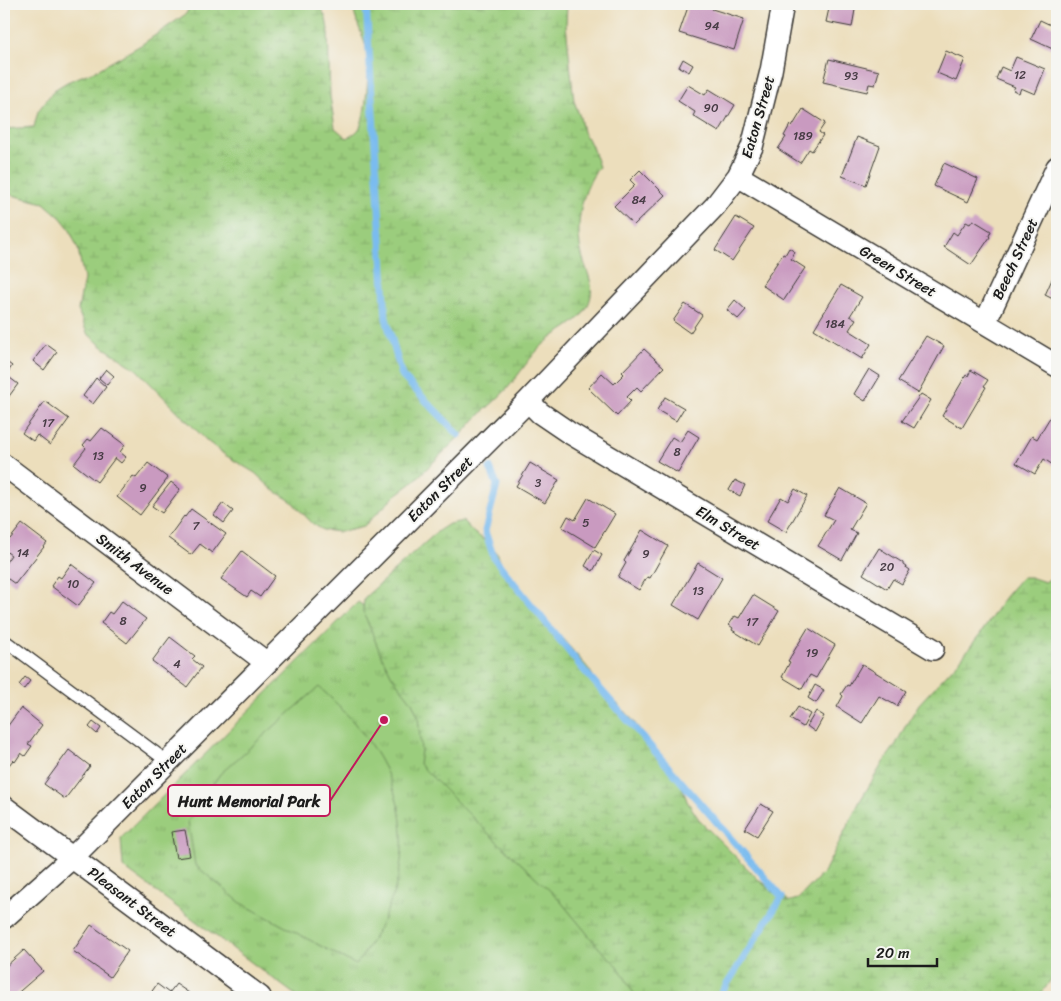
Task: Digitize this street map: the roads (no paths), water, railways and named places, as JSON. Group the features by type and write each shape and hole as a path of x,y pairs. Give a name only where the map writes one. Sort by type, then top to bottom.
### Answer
{"street":[{"name":"Eaton Street","path":"4,918 73,858 528,401 715,206 738,176 752,146 771,71 784,4"},
{"name":"Beech Street","path":"985,323 1057,168"},
{"name":"Green Street","path":"738,176 1057,366"},
{"name":"Elm Street","path":"528,401 540,413 568,432 933,649"},
{"name":"Smith Avenue","path":"4,466 267,662"},
{"name":"Pleasant Street","path":"4,807 248,994"}],"lane":[{"path":"4,640 168,762"}],"waterway":[{"path":"366,4 386,318 402,376 459,435"},
{"path":"490,468 497,485 485,531 494,558 582,668 782,897 719,997"}],"place":[{"name":"Hunt Memorial Park","path":"384,720"}]}
